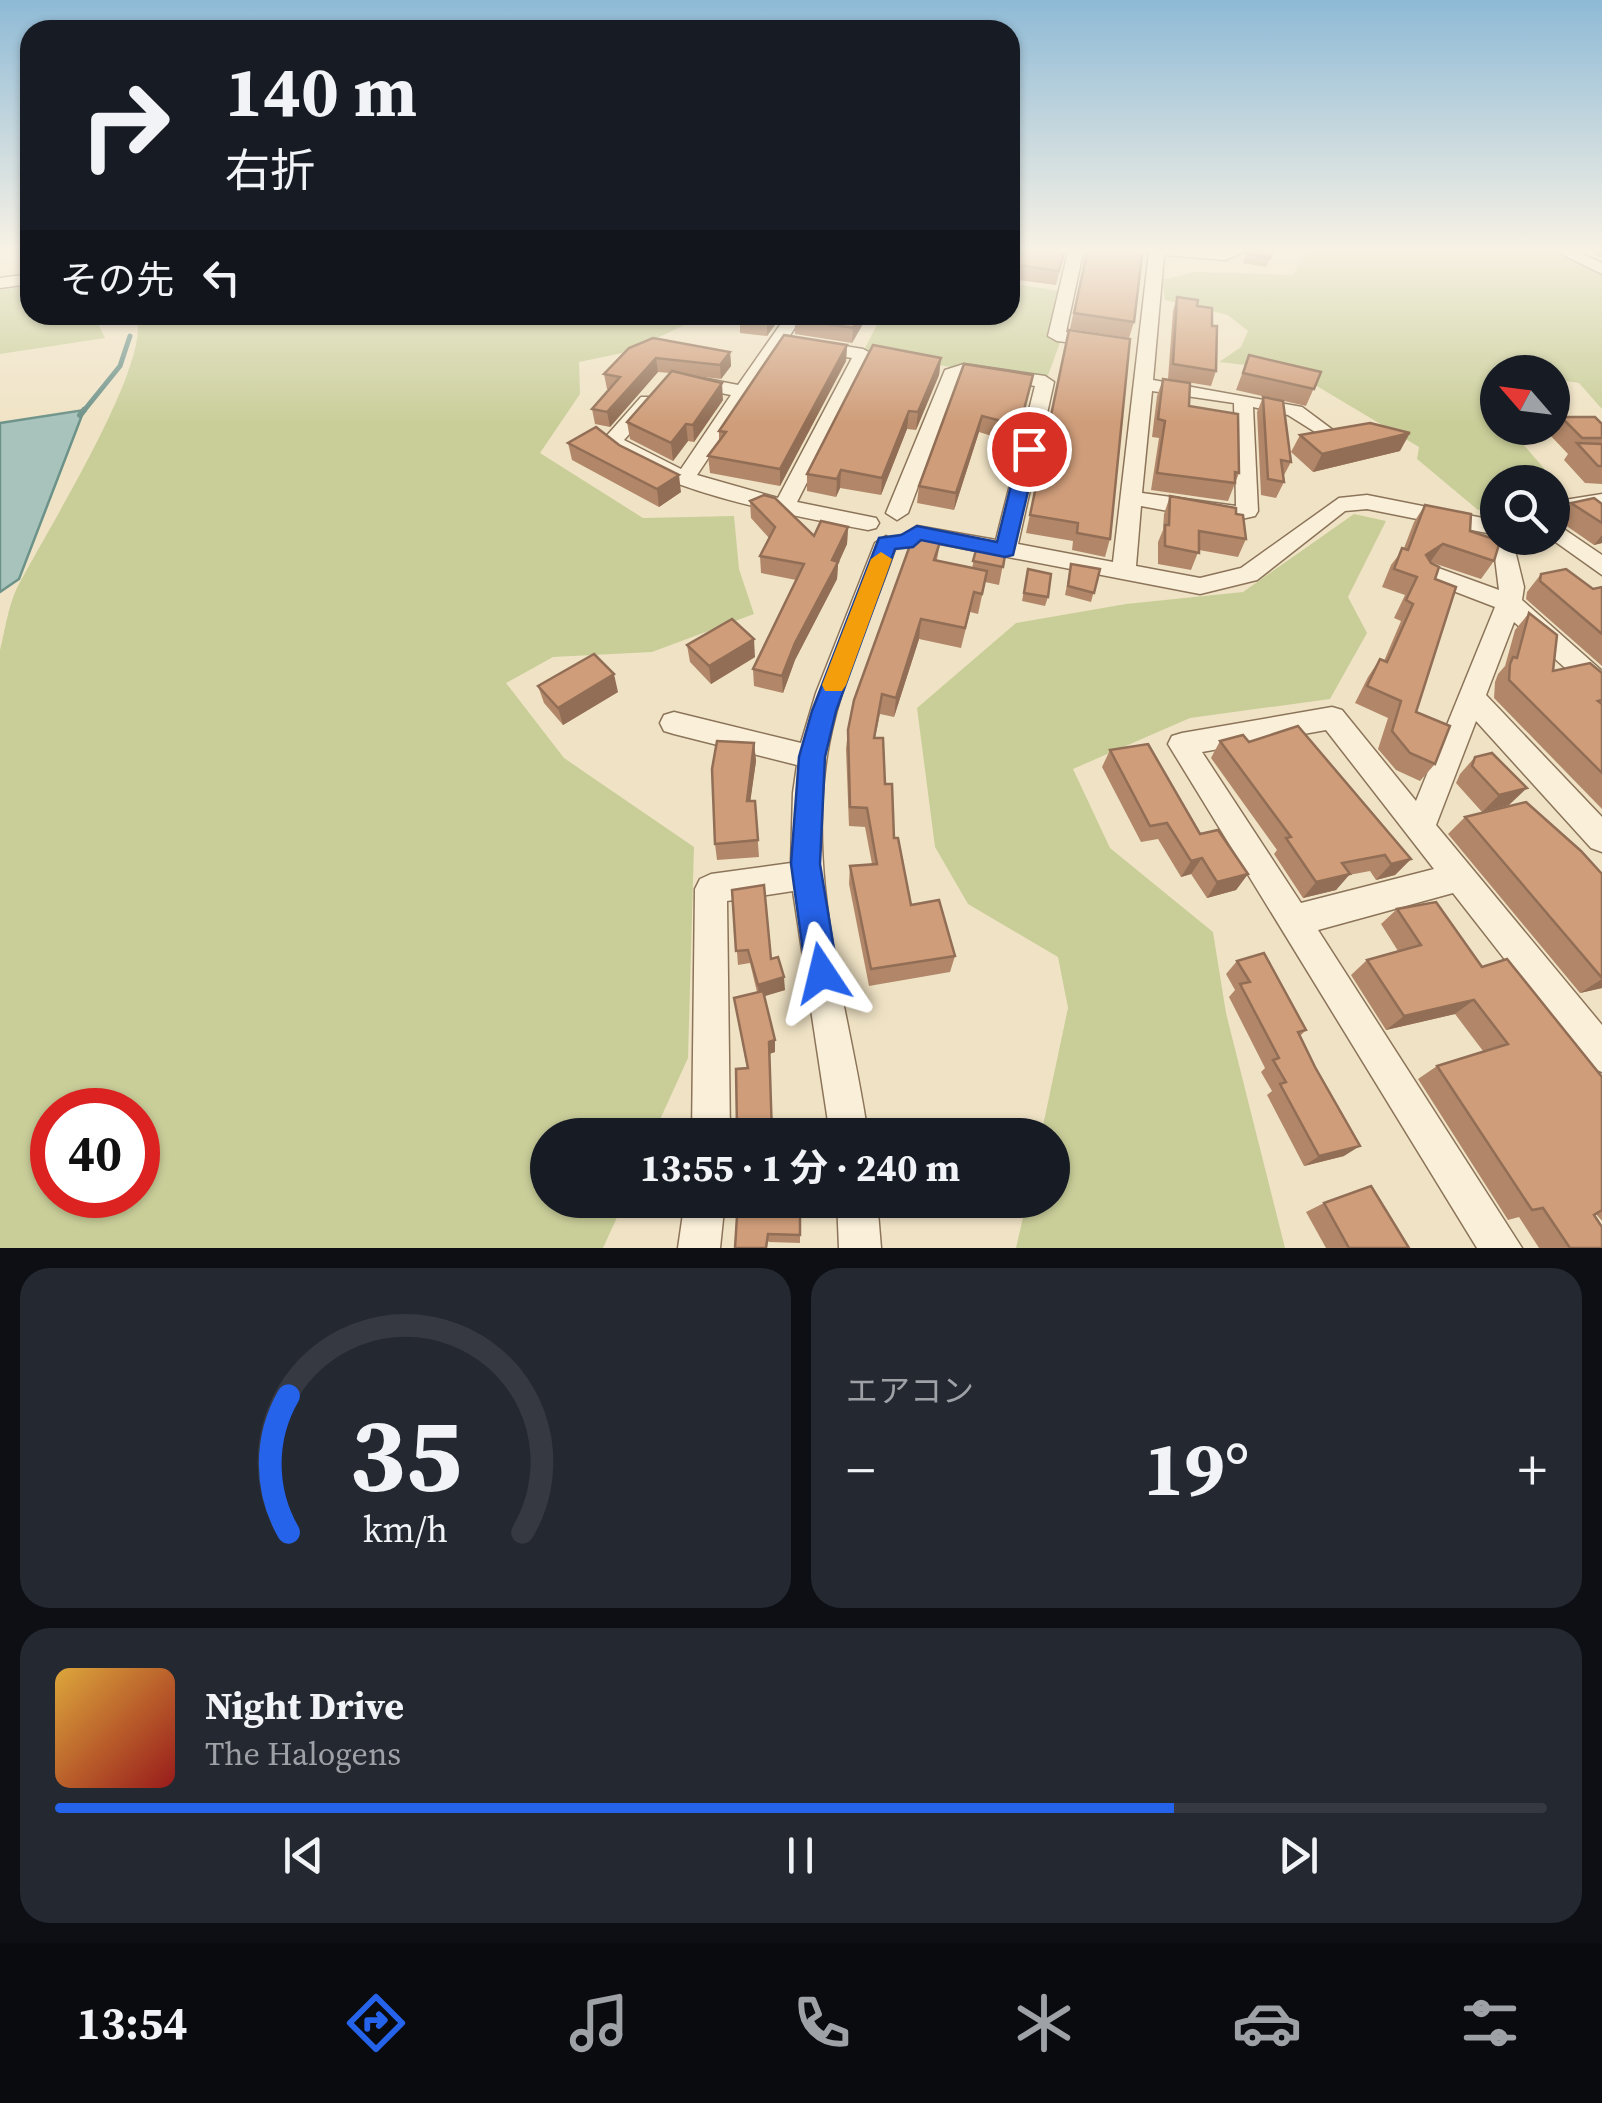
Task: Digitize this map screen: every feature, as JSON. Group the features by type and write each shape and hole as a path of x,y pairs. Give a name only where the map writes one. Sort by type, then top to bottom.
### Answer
{"street":[{"path":"1065,306 1058,336 1145,348"},
{"path":"1124,574 1150,306"},
{"path":"685,478 789,325"},
{"path":"780,341 863,354 784,507"},
{"path":"897,512 952,374 964,369 1045,382 1005,550"},
{"path":"744,392 663,384 612,441 644,462 731,495 906,542 917,533"},
{"path":"1143,384 1295,411 1331,436"},
{"path":"1133,498 1228,515 1248,511 1243,399"},
{"path":"1570,506 1602,501"},
{"path":"917,533 1200,586 1249,574 1339,505 1366,502 1480,524"},
{"path":"847,1118 806,876 812,757 882,513 897,512 914,522 917,533"},
{"path":"1570,542 1602,567"},
{"path":"1420,828 1509,603 1512,587 1505,555"},
{"path":"1430,573 1509,603 1602,686"},
{"path":"1471,697 1602,838"},
{"path":"1501,1248 1182,744 1332,718 1458,877 1595,1035"},
{"path":"674,723 812,757"},
{"path":"710,1118 711,888 806,876"},
{"path":"1292,921 1458,877"},
{"path":"699,1248 703,1218"},
{"path":"858,1218 860,1248"}],"green space":[{"path":"0,306 20,306 20,325 99,325 105,338 0,354"},
{"path":"1020,306 1060,306 1061,340 1047,378 961,365 951,367 864,350 877,325 1020,325"},
{"path":"1191,306 1602,306 1602,409 1579,383 1570,382 1570,355 1480,355 1480,445 1524,445 1541,465 1480,465 1478,510 1417,459 1419,447 1290,370 1219,362 1241,347 1248,331 1228,315"},
{"path":"136,325 685,325 627,352 579,362 580,394 540,453 643,518 734,516 739,569 754,614 652,652 553,657 506,683 564,758 694,847 688,1058 661,1118 530,1118 530,1218 617,1218 603,1248 0,1248 0,650 16,590 113,409 137,338"},
{"path":"1354,514 1386,521 1348,597 1367,633 1330,699 1190,718 1073,769 1110,848 1213,932 1226,1013 1285,1248 1016,1248 1023,1218 1070,1218 1070,1118 1045,1118 1068,1008 1058,957 968,904 935,847 917,708 1016,623 1126,604 1243,592"}],"water":[{"path":"84,410 19,579 0,592 0,423"}],"building":[{"path":"1075,306 1136,306 1134,322 1074,313"},
{"path":"1176,306 1212,308 1212,326 1217,326 1216,371 1173,364"},
{"path":"1069,330 1130,339 1110,539 1077,533 1078,523 1030,515"},
{"path":"784,335 847,345 780,469 708,456 726,432 719,431"},
{"path":"653,338 730,352 720,365 656,358 607,412 592,409 620,377 604,374 629,348"},
{"path":"873,345 941,358 918,412 909,411 882,478 841,470 837,479 807,474"},
{"path":"1249,355 1321,372 1314,389 1243,373"},
{"path":"964,364 1033,375 1013,452 999,450 1005,422 982,416 956,493 919,486"},
{"path":"672,371 722,383 693,425 686,424 671,443 627,422"},
{"path":"1163,379 1190,383 1189,406 1238,414 1239,473 1235,472 1235,483 1157,473 1165,421 1158,419"},
{"path":"1263,397 1283,401 1291,462 1281,460 1284,482 1268,479"},
{"path":"1570,417 1595,417 1602,424 1602,438 1582,438 1570,426"},
{"path":"1370,423 1410,433 1322,454 1300,435"},
{"path":"596,427 619,445 679,475 657,489 568,443"},
{"path":"1577,443 1602,444 1602,466 1598,466"},
{"path":"764,495 775,498 814,536 821,521 848,527 832,560 838,562 782,676 753,669 804,564 760,556 775,527 750,501"},
{"path":"1170,496 1236,508 1236,514 1243,515 1246,539 1199,531 1199,553 1165,546"},
{"path":"1594,498 1602,504 1602,523 1571,503"},
{"path":"1425,505 1471,514 1470,531 1480,534 1480,555 1496,555 1494,561 1443,544 1426,555 1439,567 1435,579 1456,587 1416,712 1450,726 1435,764 1410,753 1392,731 1401,701 1367,686 1380,659 1387,662 1413,604 1406,600 1417,577 1394,569 1402,548 1408,550"},
{"path":"913,537 940,542 934,560 987,571 982,594 974,592 965,628 921,619 896,698 882,694 874,738 883,738 885,784 892,784 894,838 898,838 911,905 939,900 955,956 871,969 850,866 877,864 867,808 850,807 848,730 854,700"},
{"path":"979,539 1007,544 1003,567 973,561"},
{"path":"1071,564 1100,569 1094,593 1068,586"},
{"path":"1028,569 1051,574 1048,597 1024,593"},
{"path":"1566,569 1593,589 1602,587 1602,634 1540,581 1541,574"},
{"path":"1529,613 1557,635 1553,671 1590,663 1602,673 1602,700 1598,701 1602,704 1602,773 1509,680 1510,664 1513,657 1517,658"},
{"path":"732,619 754,639 709,666 687,645"},
{"path":"594,654 614,674 558,708 538,686"},
{"path":"1298,726 1411,859 1391,864 1385,855 1342,863 1350,874 1316,882 1286,838 1291,837 1220,741 1243,735 1249,742"},
{"path":"717,741 754,743 747,801 755,801 758,840 715,844 712,769"},
{"path":"1148,744 1200,834 1218,830 1248,874 1217,882 1202,858 1191,861 1167,823 1150,826 1110,750"},
{"path":"1492,753 1527,788 1499,795 1472,766 1475,757"},
{"path":"1526,802 1602,874 1602,978 1465,817"},
{"path":"764,885 771,959 778,957 784,977 758,985 748,950 736,951 732,890"},
{"path":"1436,902 1482,967 1507,959 1602,1077 1602,1210 1594,1215 1602,1227 1602,1248 1570,1248 1543,1208 1532,1210 1437,1066 1508,1044 1474,1000 1404,1016 1367,960 1421,945 1397,909"},
{"path":"1264,953 1306,1030 1298,1032 1315,1067 1360,1146 1319,1156 1280,1084 1286,1082 1273,1060 1279,1058 1240,984 1250,982 1237,961"},
{"path":"763,991 775,1040 769,1042 771,1118 737,1118 736,1069 748,1068 734,998"},
{"path":"1371,1186 1409,1248 1349,1248 1324,1203"},
{"path":"737,1218 800,1218 800,1235 768,1234 766,1248 735,1248"}],"waterway":[{"path":"82,413 120,366 130,336"},
{"path":"80,415 84,410"}],"slow traffic":[{"path":"834,685 881,559"}],"route":[{"path":"822,973 805,864 812,757 824,711 886,543 900,544 917,533 1005,550 1029,449"}]}
